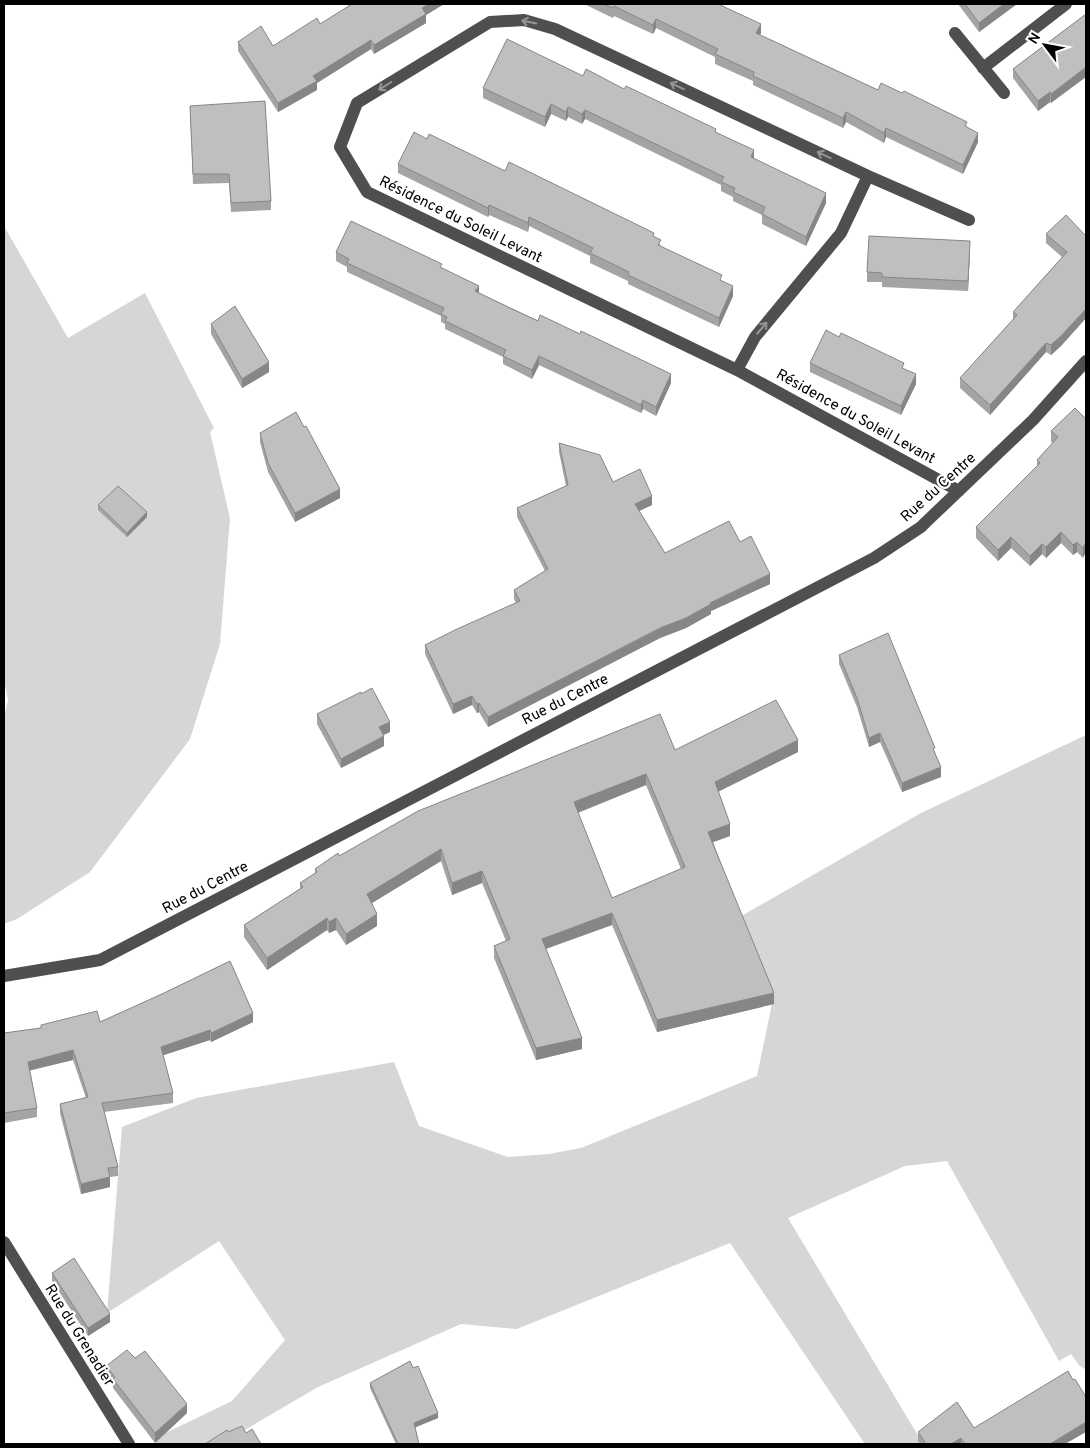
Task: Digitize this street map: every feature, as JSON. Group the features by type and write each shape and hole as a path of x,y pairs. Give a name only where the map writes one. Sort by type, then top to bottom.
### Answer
{"street":[{"path":"983,68 1066,4"},
{"name":"Résidence du Soleil Levant","path":"959,491 737,370 367,192 340,147 357,103 490,22 524,20 554,29 868,176 969,220"},
{"path":"955,33 1004,93"},
{"path":"737,370 755,337 841,232 868,176"},
{"name":"Rue du Centre","path":"4,976 100,960 874,558 921,527 1033,420 1086,361"},
{"name":"Rue du Grenadier","path":"4,1242 129,1444"}],"shaded area":[{"path":"4,226 68,338 145,293 214,428 210,432 230,518 220,644 190,739 90,872 17,919 4,924 4,716 8,701 4,679"},
{"path":"1086,735 1086,1370 1079,1365 1071,1354 1059,1361 947,1161 905,1166 788,1218 923,1444 865,1444 730,1243 517,1329 461,1324 318,1387 221,1444 158,1444 153,1439 232,1401 285,1340 219,1241 107,1313 122,1127 196,1098 394,1062 419,1126 508,1157 549,1154 581,1148 757,1076 772,1004 738,918 921,813"}],"building":[{"path":"352,4 429,4 422,8 426,14 374,45 371,40 313,76 317,81 278,103 238,42 261,26 273,46 317,18 320,24"},
{"path":"604,4 718,4 761,24 756,33 878,90 881,83 902,93 904,91 967,122 965,126 978,133 963,165 886,128 884,133 846,112 843,118 753,76 754,72 715,54 718,49 656,19 653,25 614,6 613,8"},
{"path":"965,4 1004,4 979,23"},
{"path":"1086,14 1086,67 1051,94 1050,92 1038,101 1013,69"},
{"path":"507,39 583,76 586,69 624,89 626,86 716,129 715,132 754,150 751,157 826,193 806,237 762,214 765,207 733,192 735,188 721,182 724,177 585,110 582,114 568,107 566,112 551,104 545,117 483,88"},
{"path":"265,101 271,201 231,203 229,174 193,174 190,106"},
{"path":"414,132 427,139 429,134 505,171 509,162 654,233 653,236 661,240 658,245 722,275 720,280 733,286 719,318 628,275 629,272 590,253 593,248 529,217 528,223 489,205 488,208 398,164"},
{"path":"1066,215 1086,236 1086,309 1051,345 1046,343 990,405 960,378 1017,315 1013,312 1067,252 1046,234"},
{"path":"351,221 442,264 440,267 479,286 475,291 510,308 538,321 540,315 580,334 581,331 671,374 656,407 643,400 641,405 539,356 532,370 503,356 506,350 445,321 447,317 441,314 444,308 347,263 349,259 336,252"},
{"path":"869,236 970,241 968,281 882,277 882,273 867,272"},
{"path":"235,306 269,362 242,379 211,324"},
{"path":"826,330 839,337 841,333 904,363 902,368 916,374 901,406 810,363"},
{"path":"1075,408 1086,417 1086,542 1083,548 1077,542 1073,545 1061,532 1046,547 1042,544 1030,556 1011,537 998,550 976,527 1040,463 1037,460 1058,437 1051,431"},
{"path":"296,412 304,427 306,426 340,489 295,513 268,463 260,433"},
{"path":"559,443 600,455 613,482 640,469 652,496 635,504 665,553 729,521 740,542 751,536 770,574 710,603 686,618 660,628 488,717 472,696 453,704 425,645 520,601 514,590 548,569 517,508 568,485"},
{"path":"118,486 147,512 127,533 98,505"},
{"path":"888,633 941,767 902,783 880,733 869,738 857,698 839,655"},
{"path":"372,688 390,722 379,727 384,736 341,759 317,714"},
{"path":"776,700 798,740 715,782 730,824 708,832 774,993 657,1020 612,913 542,939 582,1038 536,1048 494,946 510,939 482,871 452,883 441,849 367,894 377,914 346,934 336,918 329,922 327,918 267,958 244,925 303,887 300,883 317,872 315,869 338,853 339,856 418,811 660,714 675,750","holes":["646,774 685,867 612,898 574,802"]},
{"path":"230,961 253,1013 211,1033 210,1030 161,1047 173,1093 102,1103 118,1167 108,1168 110,1177 81,1184 60,1104 88,1097 73,1050 28,1062 37,1108 4,1113 4,1033 41,1028 41,1025 97,1011 100,1022"},
{"path":"74,1258 110,1314 88,1328 52,1273"},
{"path":"127,1350 135,1358 145,1351 187,1404 155,1433 113,1379 115,1377 106,1366"},
{"path":"410,1361 413,1368 418,1366 438,1413 414,1423 419,1444 398,1444 370,1383"},
{"path":"1068,1371 1086,1397 1086,1422 1050,1444 965,1444 961,1438 951,1444 926,1444 918,1432 957,1402 974,1428"},
{"path":"242,1426 246,1433 252,1429 261,1444 205,1444 227,1430 228,1432"}]}
